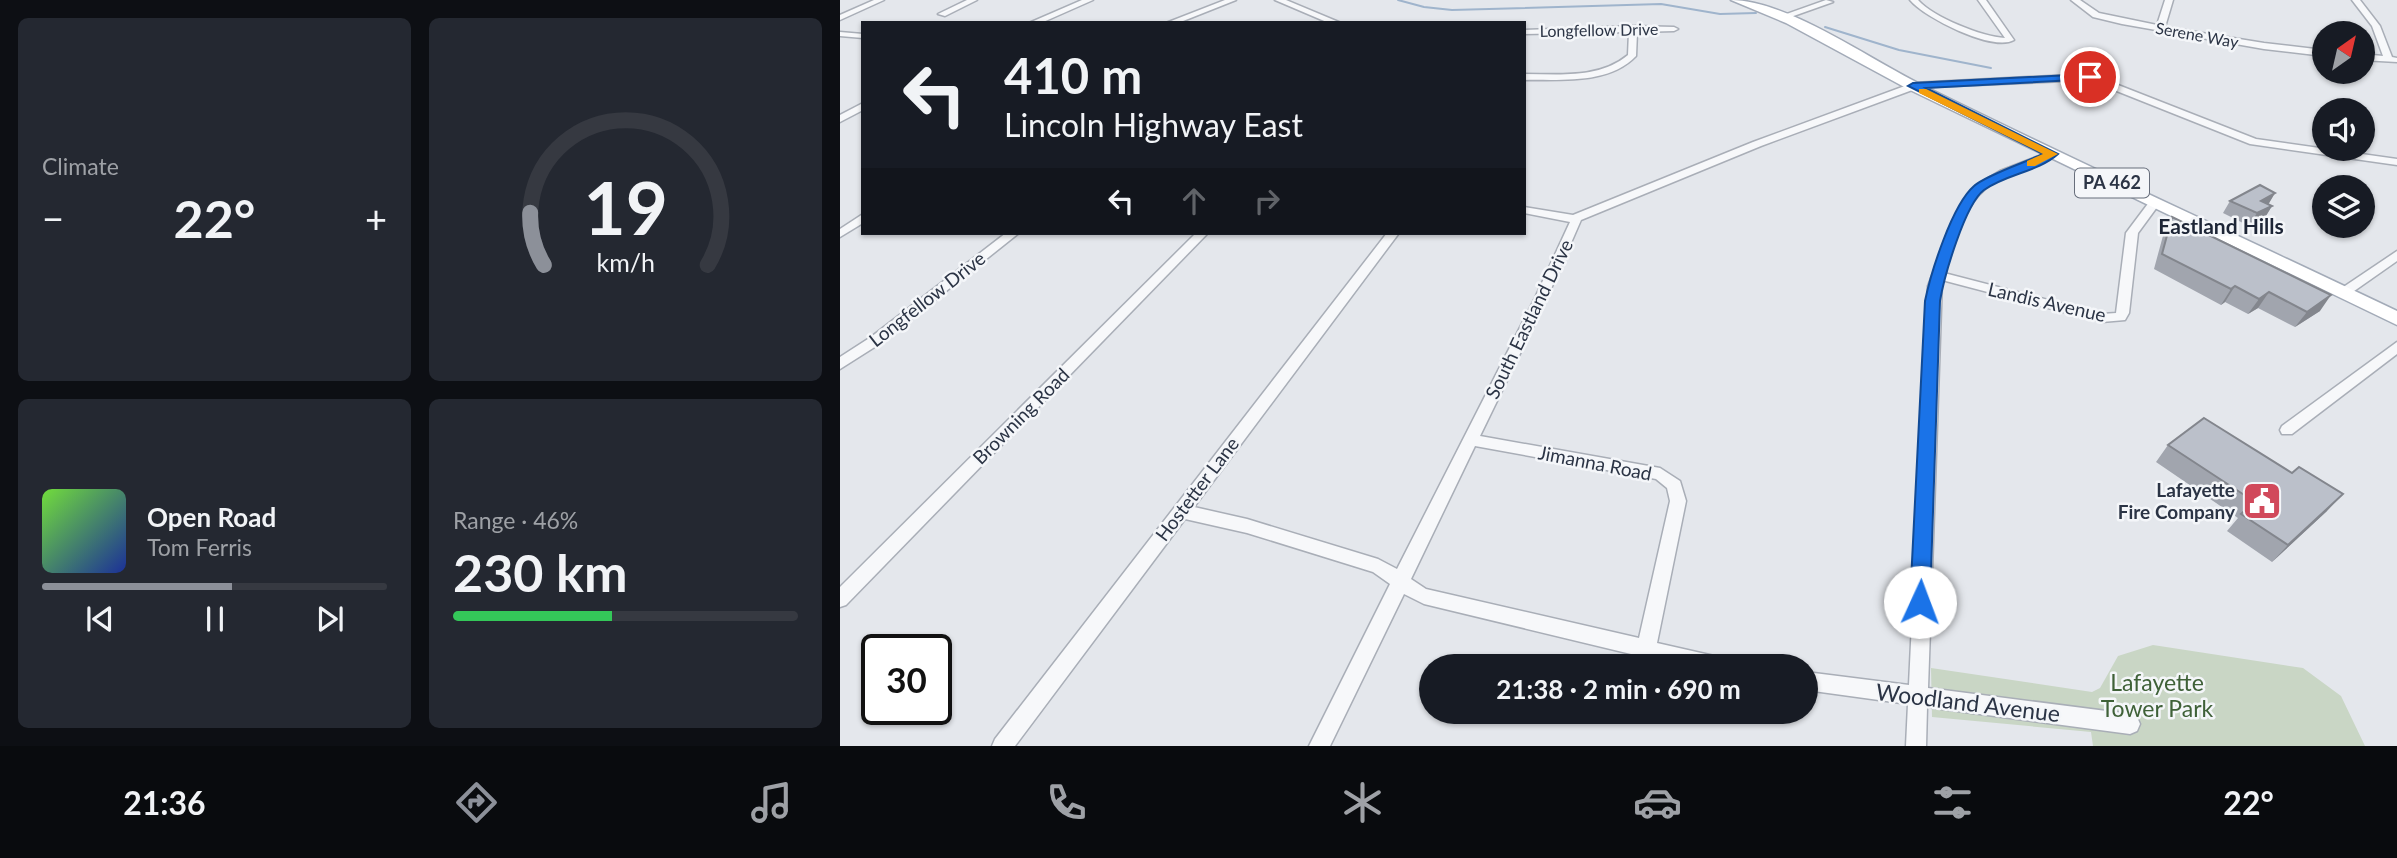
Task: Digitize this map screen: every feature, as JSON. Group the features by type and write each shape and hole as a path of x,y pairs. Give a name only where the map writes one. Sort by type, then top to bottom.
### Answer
{"main road":[{"name":"PA 462","path":"1737,0 1786,19 1913,86 2397,319"}],"street":[{"path":"840,18 880,0"},
{"path":"942,14 973,0"},
{"path":"1038,21 1089,0"},
{"path":"1175,21 1232,0"},
{"path":"1279,0 1333,21"},
{"path":"1914,0 1922,9 1993,40 2010,40 1982,0"},
{"name":"Serene Way","path":"2075,0 2096,15 2160,29 2312,52"},
{"path":"2160,29 2169,0"},
{"path":"2356,0 2376,26 2393,60"},
{"path":"1786,19 1826,6 1830,1"},
{"path":"1526,77 1596,73 1621,65 1632,56 1633,28"},
{"name":"Longfellow Drive","path":"1526,32 1674,29"},
{"path":"841,34 861,36"},
{"path":"2375,58 2393,60"},
{"name":"South Eastland Drive","path":"1319,746 1472,440 1576,222 1574,219 1756,144 1913,86 2090,77 2254,142 2396,163"},
{"path":"840,119 861,107"},
{"path":"1916,746 1933,301 1937,275 1972,195 1986,183 2052,154"},
{"name":"Landis Avenue","path":"1937,275 2102,318 2120,317 2123,313 2132,233 2154,203"},
{"path":"1526,211 1574,219"},
{"path":"840,234 861,219"},
{"name":"Longfellow Drive","path":"840,364 876,340 1010,235"},
{"name":"Browning Road","path":"840,599 1200,235"},
{"name":"Hostetter Lane","path":"1002,746 1391,235"},
{"path":"2343,293 2397,255"},
{"path":"2287,430 2397,348"},
{"name":"Jimanna Road","path":"1472,440 1660,474 1674,485 1678,501 1646,649"},
{"path":"1181,511 1316,545 1378,566 1402,580 1412,592 1424,596 1667,654"},
{"name":"Woodland Avenue","path":"1818,683 2130,724"}],"green space":[{"name":"Lafayette Tower Park","path":"2153,645 2303,668 2341,696 2365,746 2093,746 2091,732 1932,717 1931,668 2092,692 2100,688 2118,656"}],"building":[{"path":"2260,185 2275,193 2261,201 2272,206 2257,213 2230,201"},
{"path":"2172,217 2331,295 2307,312 2269,292 2259,299 2235,286 2231,289 2162,254"},
{"path":"2204,418 2292,473 2299,467 2343,494 2288,545 2241,514 2255,502 2168,445"}],"waterway":[{"path":"1398,0 1424,7 1452,10 1661,4 1720,14 1756,13"},
{"path":"1825,27 1899,50 1991,68"}],"slow traffic":[{"path":"1923,91 2052,154 2031,164"}],"place":[{"name":"Lafayette Fire Company","path":"2262,501"}],"district":[{"name":"Eastland Hills","path":"2221,227"}],"route":[{"path":"1920,602 1933,301 1939,269 1972,195 1986,183 2052,154 1913,86 2090,77"}]}
